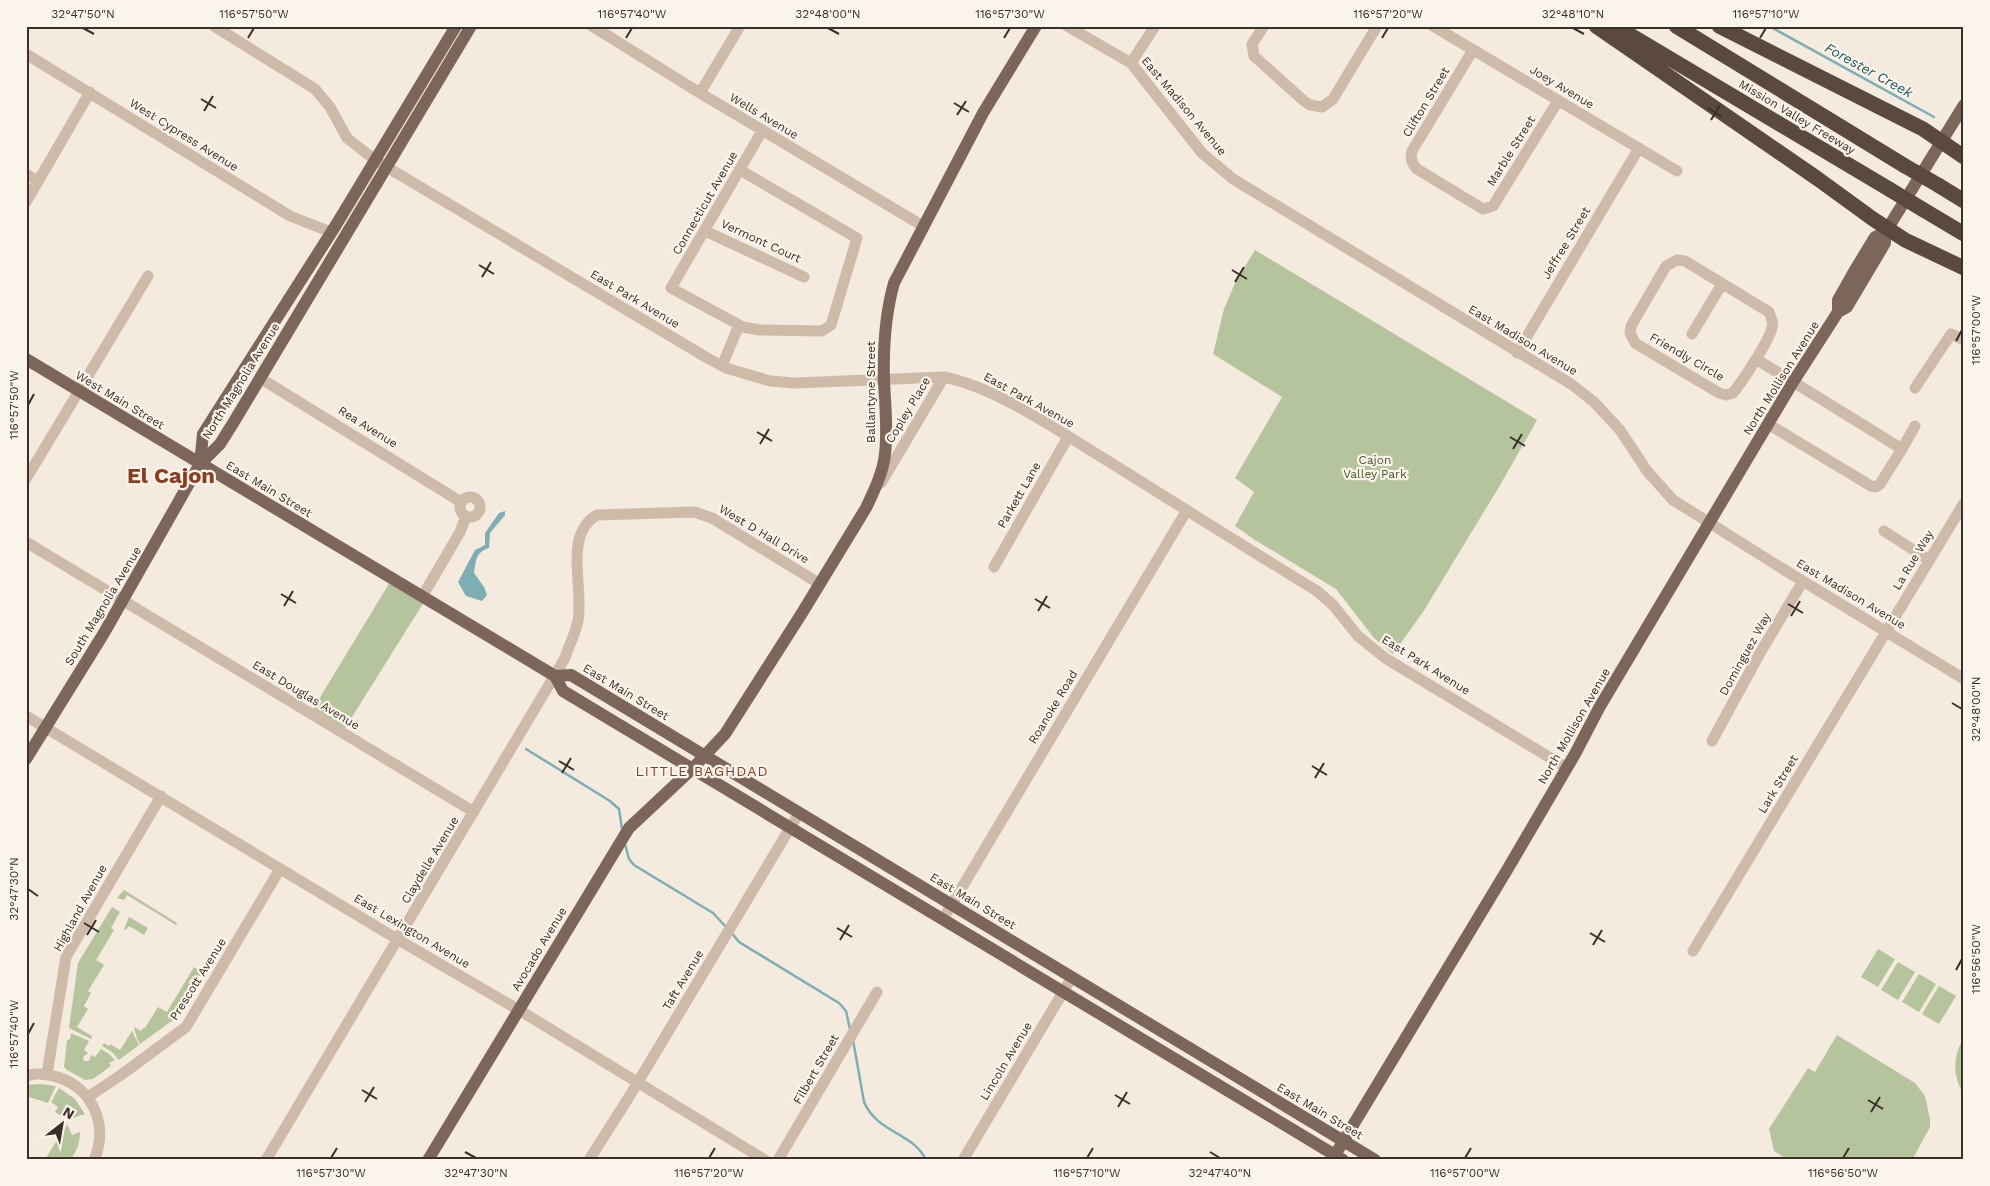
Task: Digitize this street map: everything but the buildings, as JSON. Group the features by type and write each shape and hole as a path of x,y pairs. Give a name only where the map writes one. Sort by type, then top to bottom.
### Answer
{"highway":[{"path":"1596,26 1886,230 1964,268"},
{"name":"Mission Valley Freeway","path":"1615,26 1964,234"},
{"name":"Mission Valley Freeway","path":"1676,26 1964,201"},
{"path":"1719,26 1924,129 1964,157"}],"main road":[{"name":"North Magnolia Avenue","path":"200,464 220,444 312,290 456,26"},
{"name":"North Magnolia Avenue","path":"200,464 203,434 331,232 381,163 471,26"},
{"name":"Ballantyne Street","path":"693,768 730,726 820,584 875,490 885,455 884,380 887,310 894,282 984,113 1036,26"},
{"name":"North Mollison Avenue","path":"1838,312 1838,300 1853,273 1875,237 1886,230 1964,105"},
{"name":"North Mollison Avenue","path":"1336,1158 1343,1141 1567,768 1599,708 1708,523 1793,382 1838,312 1847,307 1854,296 1885,243 1886,230"},
{"path":"1853,273 1855,279 1851,293 1854,296"},
{"path":"299,281 312,290"},
{"path":"256,350 253,366 260,378"},
{"name":"West Main Street","path":"26,359 200,464"},
{"name":"East Main Street","path":"200,464 555,676 571,676 705,755 1375,1160"},
{"name":"South Magnolia Avenue","path":"26,759 123,601 200,464"},
{"name":"East Main Street","path":"555,676 563,691 1336,1158"},
{"name":"Avocado Avenue","path":"428,1160 629,828 693,768"},
{"path":"1151,1045 1160,1030"}],"street":[{"name":"East Park Avenue","path":"214,26 315,89 330,107 347,138 381,163 722,366 770,380 795,383 944,377 964,381 984,389 1068,437 1317,591 1333,606 1358,636 1385,658 1567,768"},
{"name":"Wells Avenue","path":"592,26 762,131 923,226"},
{"path":"700,93 740,26"},
{"name":"East Madison Avenue","path":"1067,26 1130,63 1202,153 1233,180 1571,384 1594,402 1620,430 1647,471 1673,500 1964,678"},
{"path":"1130,63 1154,26"},
{"path":"1264,26 1252,44 1254,56 1310,105 1322,107 1333,99 1377,26"},
{"name":"Joey Avenue","path":"1433,26 1677,171"},
{"name":"Clifton Street","path":"1473,50 1412,151 1411,156 1414,165 1418,169 1483,209"},
{"name":"West Cypress Avenue","path":"26,54 290,216 331,232"},
{"path":"26,202 90,92"},
{"name":"Marble Street","path":"1483,209 1493,206 1558,101"},
{"name":"Connecticut Avenue","path":"739,325 671,288 762,131"},
{"name":"Jeffree Street","path":"1517,353 1639,148"},
{"path":"722,366 739,325 760,330 822,331 831,325 857,238 740,170"},
{"path":"26,174 38,181"},
{"name":"Vermont Court","path":"705,231 804,277"},
{"name":"Friendly Circle","path":"1677,260 1685,261 1722,284 1769,312 1773,321 1772,328 1756,359 1733,393 1726,395 1719,393 1669,363 1631,338 1631,326 1666,266 1671,262 1677,260"},
{"path":"26,479 148,276"},
{"path":"1692,334 1722,284"},
{"path":"1915,388 1951,334 1964,340"},
{"path":"1756,359 1902,449"},
{"name":"Copley Place","path":"866,508 944,377"},
{"name":"Rea Avenue","path":"260,378 461,502"},
{"path":"1768,424 1871,486 1876,487 1880,484 1915,426"},
{"name":"Parkett Lane","path":"994,567 1068,437"},
{"path":"470,496 476,498 480,504 480,510 476,516 466,516 460,509 461,502 470,496"},
{"name":"La Rue Way","path":"1887,632 1964,503"},
{"name":"Roanoke Road","path":"943,919 1187,510"},
{"name":"West D Hall Drive","path":"555,676 565,658 578,620 577,550 579,533 588,520 597,515 694,512 712,518 820,584"},
{"path":"422,597 460,532 466,516"},
{"path":"1884,531 1929,560"},
{"name":"East Douglas Avenue","path":"26,542 474,812"},
{"name":"Dominguez Way","path":"1712,741 1760,653 1803,581"},
{"name":"Lark Street","path":"1693,951 1887,632"},
{"name":"Claydelle Avenue","path":"266,1160 555,676"},
{"name":"East Lexington Avenue","path":"26,716 397,939 519,1010 764,1160"},
{"name":"Highland Avenue","path":"47,1074 66,957 161,796"},
{"name":"Taft Avenue","path":"589,1160 800,813"},
{"name":"Prescott Avenue","path":"88,1097 186,1027 280,869"},
{"name":"Lincoln Avenue","path":"963,1160 1072,977"},
{"name":"Filbert Street","path":"778,1160 877,992"},
{"path":"26,1076 47,1074 60,1077 75,1085 88,1097 97,1112 100,1126 100,1140 94,1160"}],"green space":[{"name":"Cajon Valley Park","path":"1255,250 1537,420 1499,487 1423,612 1393,654 1374,638 1336,589 1235,526 1254,492 1235,478 1282,397 1213,354 1224,309 1235,283"},
{"path":"390,582 424,602 342,733 310,714"},
{"path":"124,890 177,923 176,925 127,895 124,900 117,898"},
{"path":"112,907 120,912 111,928 114,930 96,960 104,965 88,991 91,993 84,1006 88,1009 77,1027 92,1036 91,1039 69,1028 78,963"},
{"path":"129,917 148,928 144,935 129,926 126,930 124,929"},
{"path":"1878,949 1895,959 1878,987 1861,977"},
{"path":"1898,962 1915,972 1898,1000 1881,990"},
{"path":"194,967 202,972 173,1020 140,1044 134,1027 141,1031 145,1028 158,1007 167,1012"},
{"path":"1919,974 1936,984 1919,1012 1902,1002"},
{"path":"1939,986 1956,996 1939,1024 1922,1014"},
{"path":"132,1031 139,1045 119,1060 112,1052 102,1046 104,1043 109,1046 110,1044 120,1050"},
{"path":"71,1033 89,1041 84,1050 88,1053 83,1057 84,1061 89,1061 91,1055 95,1057 101,1049 115,1060 109,1063 111,1066 93,1079 85,1080 67,1070 64,1067 67,1040 70,1039"},
{"path":"1837,1035 1915,1083 1925,1096 1930,1127 1912,1160 1788,1160 1774,1151 1769,1129 1808,1068 1815,1072"},
{"path":"1964,1037 1964,1095 1957,1081 1955,1066 1960,1044"},
{"path":"26,1085 56,1086 48,1103 26,1096"},
{"path":"59,1088 75,1099 85,1114 67,1120 55,1112 58,1107 51,1102"},
{"path":"67,1124 72,1135 80,1132 76,1150 70,1160 49,1160 46,1158"}],"water":[{"path":"505,511 505,515 490,533 489,548 479,554 475,564 474,573 487,595 482,601 466,596 458,582 475,550 485,545 485,533 499,513"}],"waterway":[{"name":"Forester Creek","path":"1769,26 1934,117"},
{"path":"526,749 610,801 619,809 622,829"},
{"path":"625,844 629,859 634,865 713,913 727,928"},
{"path":"731,932 739,942 839,1003 846,1011 850,1029"},
{"path":"853,1040 864,1102 870,1113 886,1127 913,1144 926,1160"}],"district":[{"name":"El Cajon","path":"171,475"},
{"name":"LITTLE BAGHDAD","path":"702,771"}]}
